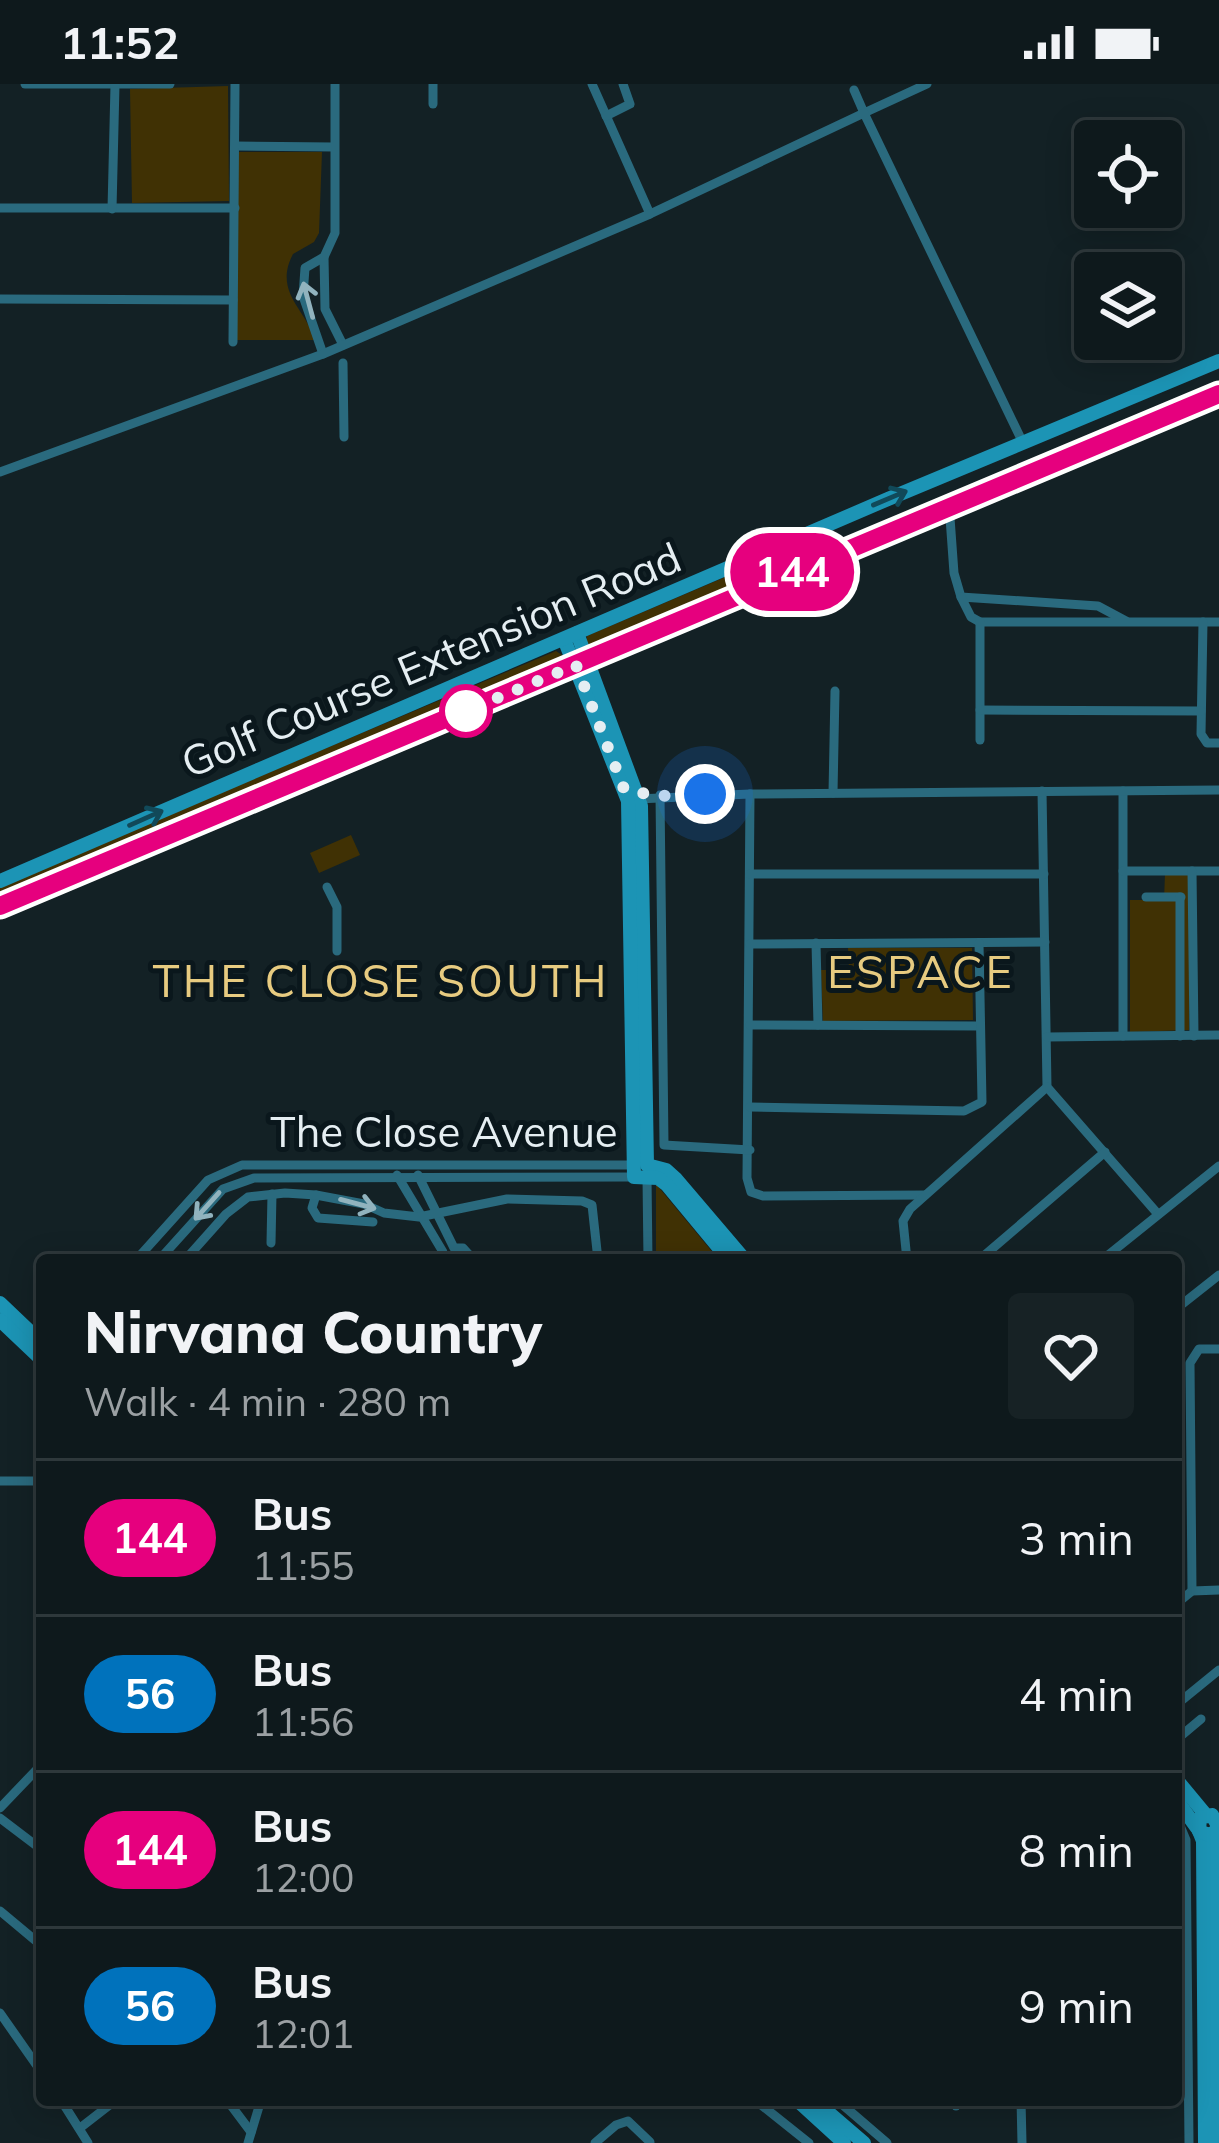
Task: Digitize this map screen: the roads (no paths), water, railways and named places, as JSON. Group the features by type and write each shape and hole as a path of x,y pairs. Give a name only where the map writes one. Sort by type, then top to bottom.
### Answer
{"main road":[{"name":"Golf Course Extension Road","path":"0,881 1219,362"},
{"name":"Golf Course Extension Road","path":"0,906 1219,394"},
{"path":"570,636 632,794 640,1171"},
{"path":"640,1171 666,1170 740,1254"},
{"path":"640,1171 667,1185 724,1254"},
{"path":"0,1304 36,1337"},
{"path":"0,1320 36,1354"},
{"path":"1182,1786 1211,1824 1218,2036 1205,2143"},
{"path":"1182,1803 1211,1824"},
{"path":"1211,1824 1203,1841 1217,2143"},
{"path":"812,2106 844,2143"},
{"path":"813,2106 864,2143"}],"street":[{"path":"25,84 164,84"},
{"path":"233,342 235,84"},
{"path":"335,84 335,233 324,257 325,310 343,345"},
{"path":"433,84 433,104"},
{"path":"592,84 650,214"},
{"path":"605,113 629,101 623,84"},
{"path":"0,472 323,354 650,214 910,87 927,84"},
{"path":"112,209 115,85"},
{"path":"854,90 1023,443"},
{"path":"236,146 334,147"},
{"path":"0,208 235,208"},
{"path":"323,354 302,283 305,268 324,257"},
{"path":"0,299 233,300"},
{"path":"343,363 344,437"},
{"path":"949,504 954,573 971,617 980,622 1219,622"},
{"path":"961,598 1098,606 1128,623"},
{"path":"980,622 980,740"},
{"path":"1203,622 1201,739 1219,743"},
{"path":"833,793 835,691"},
{"path":"980,710 1201,711"},
{"path":"632,794 1219,790"},
{"path":"1042,791 1047,1087 1157,1213"},
{"path":"1123,791 1123,1036"},
{"path":"750,794 747,1178 751,1192 925,1195"},
{"path":"658,795 664,1145 750,1150"},
{"path":"1124,871 1219,871"},
{"path":"1180,1036 1186,897 1192,871"},
{"path":"750,874 1044,874"},
{"path":"327,887 337,907 337,951"},
{"path":"1146,897 1186,897"},
{"path":"1186,897 1194,1036"},
{"path":"750,944 1045,942"},
{"path":"751,1107 976,1108 982,1102 979,943"},
{"path":"816,944 818,1025"},
{"path":"750,1025 979,1026"},
{"path":"1046,1037 1219,1036"},
{"path":"907,1254 904,1221 925,1195 1047,1087"},
{"path":"986,1254 1105,1152"},
{"path":"324,1165 324,1178"},
{"name":"The Close Avenue","path":"164,1254 223,1189 238,1180 281,1171 324,1165 413,1165 640,1171"},
{"path":"392,1165 419,1217 445,1253"},
{"path":"413,1165 434,1204 445,1253"},
{"path":"1109,1254 1219,1166"},
{"path":"232,1167 238,1180"},
{"name":"The Close Avenue","path":"141,1254 208,1180 232,1167 324,1178 640,1171"},
{"path":"640,1171 647,1254"},
{"path":"189,1254 248,1197 272,1194 316,1195 419,1217 507,1199 582,1201 592,1205 597,1254"},
{"path":"272,1194 272,1243"},
{"path":"316,1195 312,1208 318,1218 373,1222"},
{"path":"1182,1304 1217,1278"},
{"path":"1192,1591 1190,1363 1199,1349 1219,1349"},
{"path":"0,1481 36,1481"},
{"path":"1182,1499 1190,1494"},
{"path":"1182,1599 1192,1591 1219,1590"},
{"path":"1182,1700 1219,1670"},
{"path":"1182,1734 1201,1719"},
{"path":"0,1808 36,1771"},
{"path":"0,1817 36,1845"},
{"path":"1182,1830 1186,1840 1182,2077 1189,2143"},
{"path":"0,1911 36,1941"},
{"path":"0,2013 36,2064"},
{"path":"1182,2077 1192,2083 1211,2078"},
{"path":"65,2106 88,2143"},
{"path":"80,2128 108,2106"},
{"path":"231,2106 250,2137"},
{"path":"250,2137 260,2106"},
{"path":"762,2106 808,2143"},
{"path":"844,2106 887,2143"},
{"path":"1022,2106 1022,2143"},
{"path":"596,2143 628,2121 651,2143"}],"district":[{"name":"ESPACE","path":"921,972"},
{"name":"THE CLOSE SOUTH","path":"381,981"}]}
